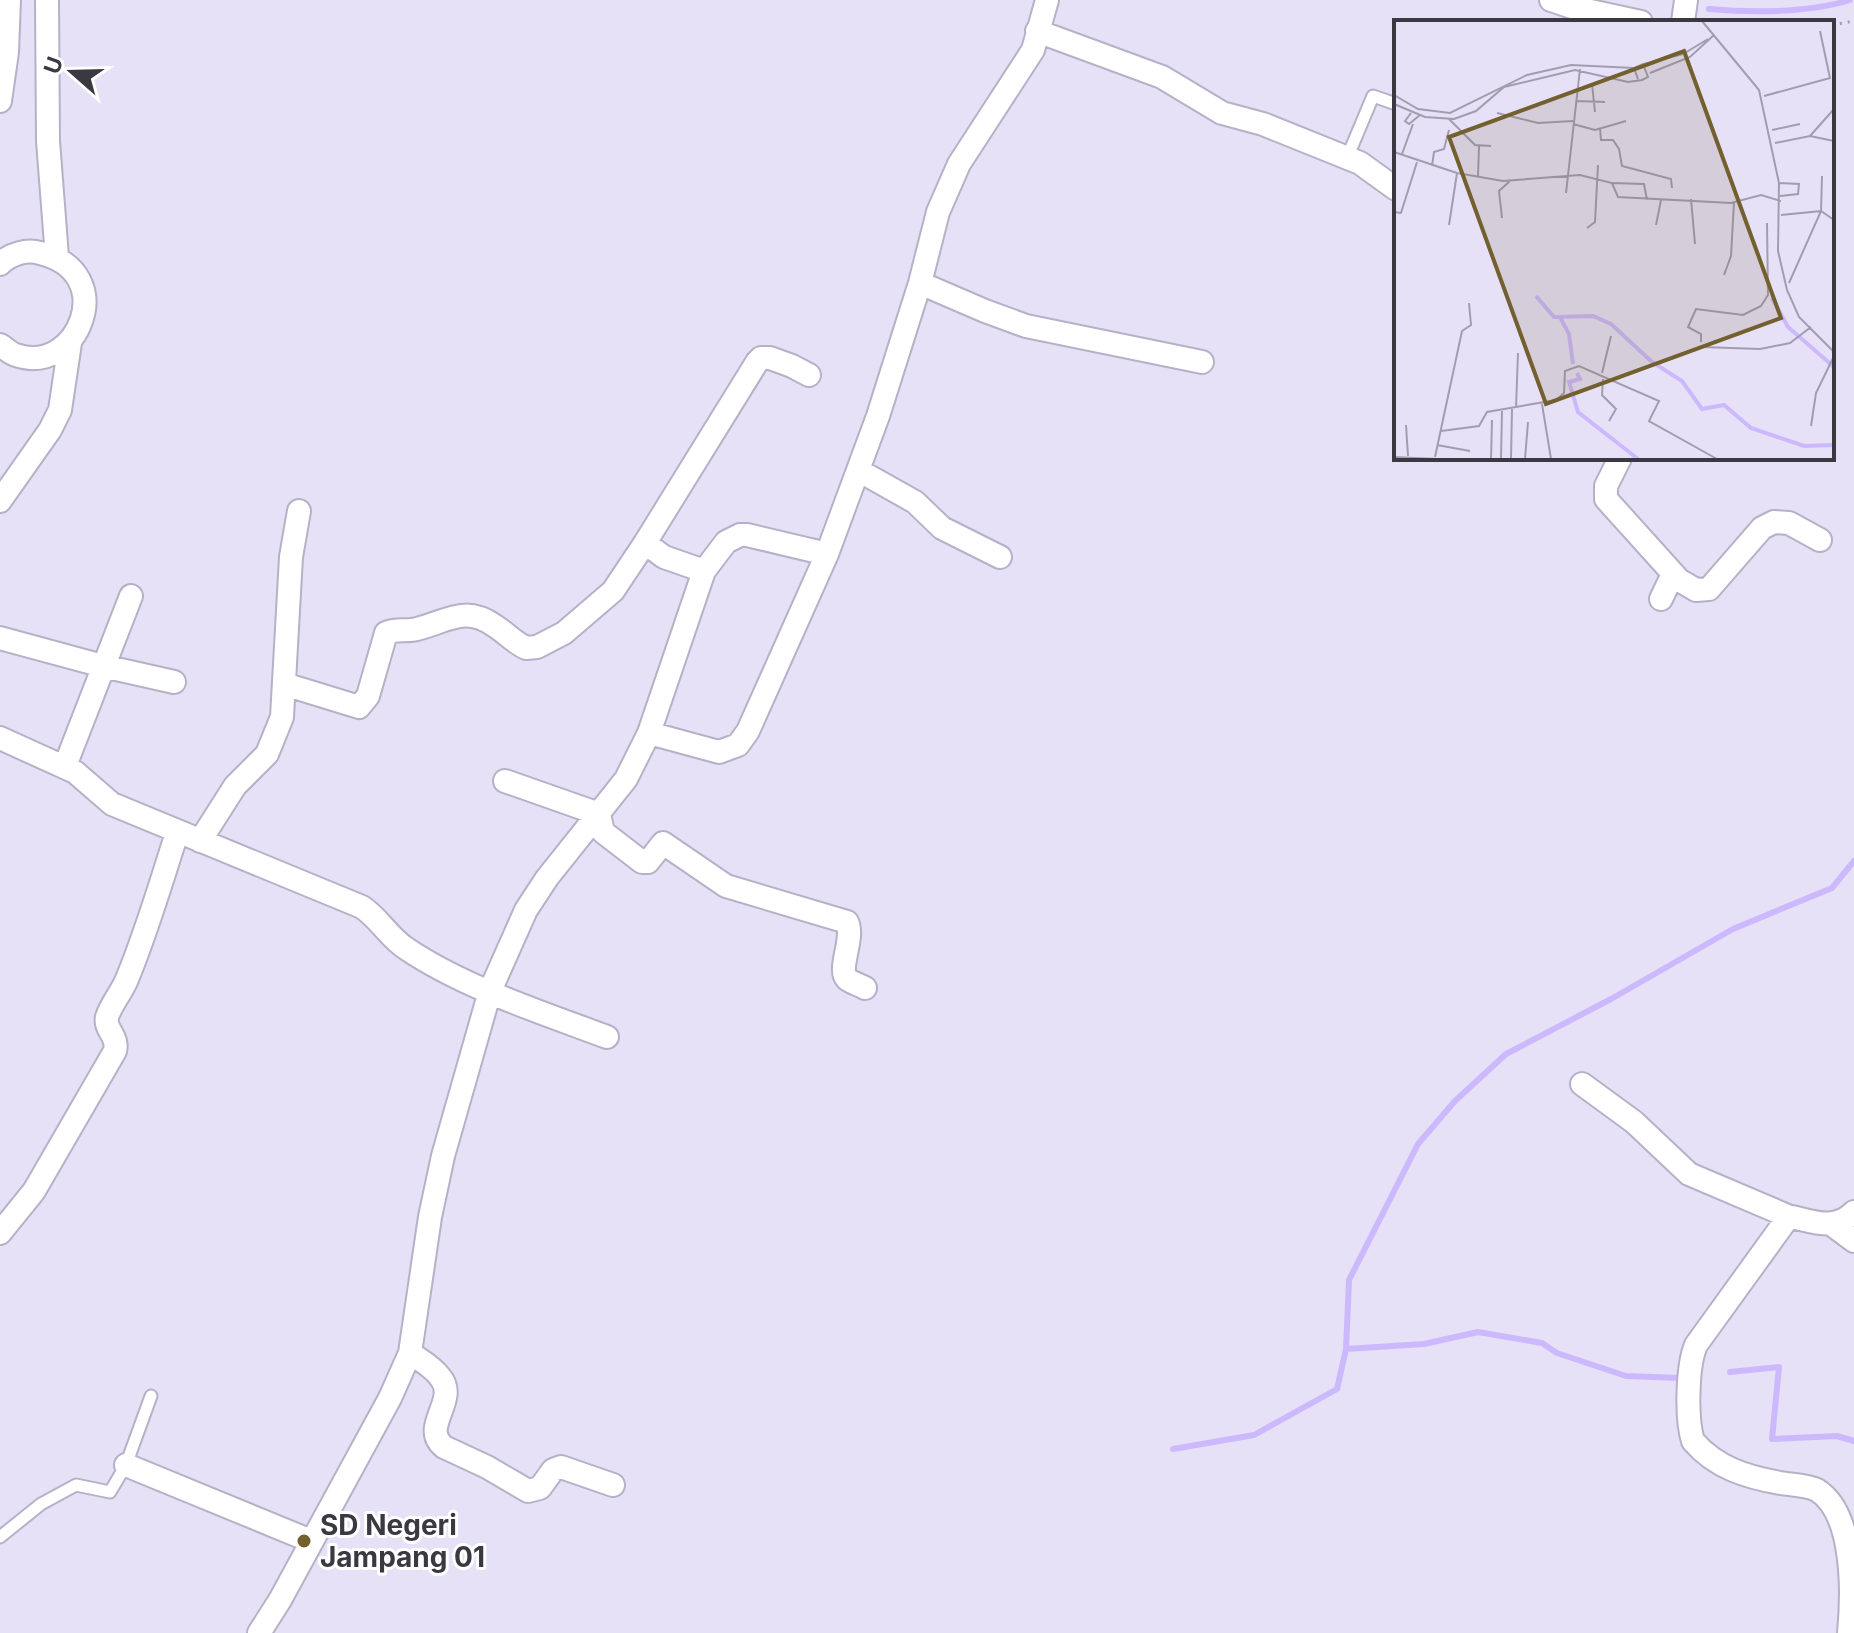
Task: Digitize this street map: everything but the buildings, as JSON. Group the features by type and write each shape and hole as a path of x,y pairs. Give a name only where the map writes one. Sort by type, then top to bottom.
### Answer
{"street":[{"path":"0,101 7,52 9,0"},
{"path":"47,0 48,141 57,257"},
{"path":"649,733 719,752 727,751 742,741 827,554 891,380 938,212 959,164 1033,50 1047,0"},
{"path":"1551,0 1632,20"},
{"path":"1037,31 1162,77 1222,113 1263,124 1360,163 1394,188"},
{"path":"0,264 7,257 32,251 57,257 76,273 85,296 83,322 70,343 60,410 50,430 0,501"},
{"path":"920,283 1026,326 1202,362"},
{"path":"0,345 17,356 45,357 70,343"},
{"path":"284,684 359,707 368,696 386,633 391,630 413,630 465,614 492,623 522,647 537,647 564,633 613,591 757,362 761,358 770,358 809,375"},
{"path":"1619,460 1606,486 1606,499 1673,574 1696,590 1709,589 1762,528 1774,522 1789,523 1820,540"},
{"path":"858,470 915,502 942,528 1000,557"},
{"path":"200,841 235,786 267,754 282,717 291,557 299,511"},
{"path":"259,1633 390,1398 410,1353 430,1217 443,1156 490,991 526,910 547,878 626,779 649,733 704,571 726,542 740,535 827,554"},
{"path":"645,543 664,557 704,571"},
{"path":"1661,599 1673,574"},
{"path":"65,766 131,596"},
{"path":"0,638 174,682"},
{"path":"0,738 65,766 85,779 112,804 362,907 408,950 490,991 607,1037"},
{"path":"505,781 599,814"},
{"path":"599,814 603,832 642,862 648,862 663,843 726,886 847,922 850,943 843,973 846,978 865,988"},
{"path":"0,1233 34,1191 115,1051 116,1038 107,1024 108,1016 132,967 177,833"},
{"path":"1582,1084 1634,1122 1689,1174 1790,1217 1814,1223 1831,1224 1854,1212"},
{"path":"1790,1217 1696,1345 1690,1395 1691,1432 1699,1447 1727,1469 1754,1479 1815,1489 1836,1505 1847,1530 1853,1561 1849,1633"},
{"path":"1831,1224 1854,1241"},
{"path":"410,1353 442,1377 444,1403 434,1431 438,1442 444,1447 528,1491 540,1488 553,1470 561,1467 613,1485"},
{"path":"126,1465 311,1541"}],"lane":[{"path":"1347,158 1373,96 1378,95 1394,103"},
{"path":"0,1537 41,1504 76,1485 110,1492 126,1465 151,1396"}],"path":[{"path":"1834,25 1854,21"}],"waterway":[{"path":"1709,9 1780,11 1850,0"},
{"path":"1173,1449 1254,1435 1337,1389 1346,1349 1349,1280 1418,1144 1455,1101 1506,1054 1611,999 1733,929 1832,888 1854,861"},
{"path":"1346,1349 1424,1344 1478,1332 1542,1343 1557,1353 1626,1376 1681,1378"},
{"path":"1730,1372 1779,1367 1772,1439 1837,1436 1854,1441"}],"place":[{"name":"SD Negeri Jampang 01","path":"304,1541"}]}
